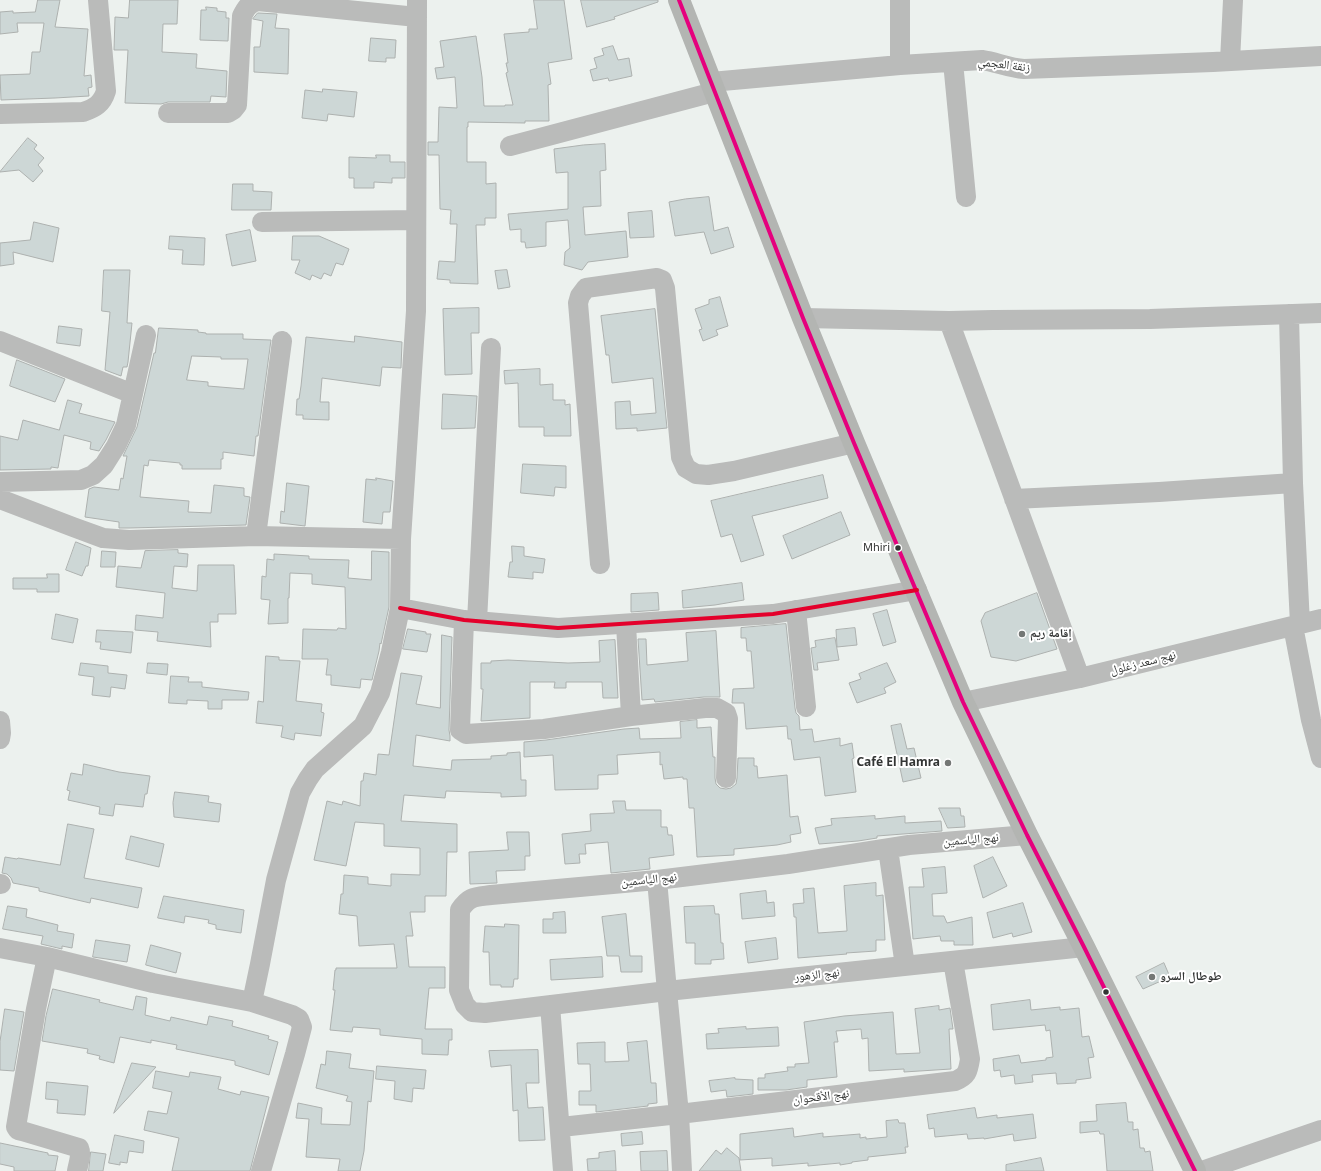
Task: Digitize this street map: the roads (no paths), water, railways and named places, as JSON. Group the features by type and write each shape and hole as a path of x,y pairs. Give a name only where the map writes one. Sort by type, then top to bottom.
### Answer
{"main road":[{"path":"679,0 803,318 963,702 1027,835 1195,1171"}],"street":[{"path":"0,114 83,112 95,108 103,99 106,91 98,0"},
{"path":"900,0 900,65"},
{"path":"1230,61 1233,0"},
{"path":"168,113 228,113 237,105 242,16 246,8 253,2 258,1 417,9 416,311 401,539 400,608 391,652 380,694 363,726 316,769 300,793 276,880 252,1002"},
{"name":"زنقة العجمي","path":"510,146 713,87 900,65 982,60 1024,69 1321,56"},
{"path":"953,62 966,197"},
{"path":"262,222 416,220"},
{"path":"600,564 578,302 580,296 586,288 657,278 662,280 666,288 681,457 686,468 696,474 708,476 734,471 854,443"},
{"path":"803,318 949,322 993,320 1150,319 1321,313"},
{"path":"1289,314 1297,625 1311,720 1321,758"},
{"path":"949,322 1080,678"},
{"path":"0,482 81,480 93,475 104,466 126,425 146,335"},
{"path":"0,341 133,394"},
{"path":"256,536 282,341"},
{"path":"491,348 460,730 466,734 544,729 631,716 717,708 726,713 728,719 726,778"},
{"path":"1014,499 1159,492 1293,483"},
{"path":"0,499 103,538 129,540 256,536 401,539"},
{"path":"400,608 470,620 558,628 773,614 917,590"},
{"path":"796,610 806,707"},
{"name":"نهج سعد زغلول","path":"963,702 1080,678 1321,619"},
{"path":"626,624 631,716"},
{"path":"0,721 0,739"},
{"name":"نهج الياسمين","path":"550,1005 485,1013 472,1012 465,1005 460,990 460,910 465,902 472,898 491,895 658,880 788,864 909,846 1027,835"},
{"path":"888,849 905,966"},
{"path":"658,880 667,991 680,1114 682,1171"},
{"name":"نهج الزهور","path":"550,1005 667,991 1084,947"},
{"path":"0,948 46,957 153,983 252,1002 292,1015 299,1019 302,1027 261,1171"},
{"path":"46,957 16,1127 18,1130 79,1148 80,1156 77,1171"},
{"name":"نهج الأقحوان","path":"560,1127 955,1081 964,1077 968,1070 970,1059 953,961"},
{"path":"550,1005 563,1171"},
{"path":"1202,1171 1321,1130"}],"place":[{"name":"Mhiri","path":"898,548"},
{"name":"إقامة ريم","path":"1022,634"},
{"name":"Café El Hamra","path":"948,763"},
{"name":"طوطال السرو","path":"1152,977"}]}
